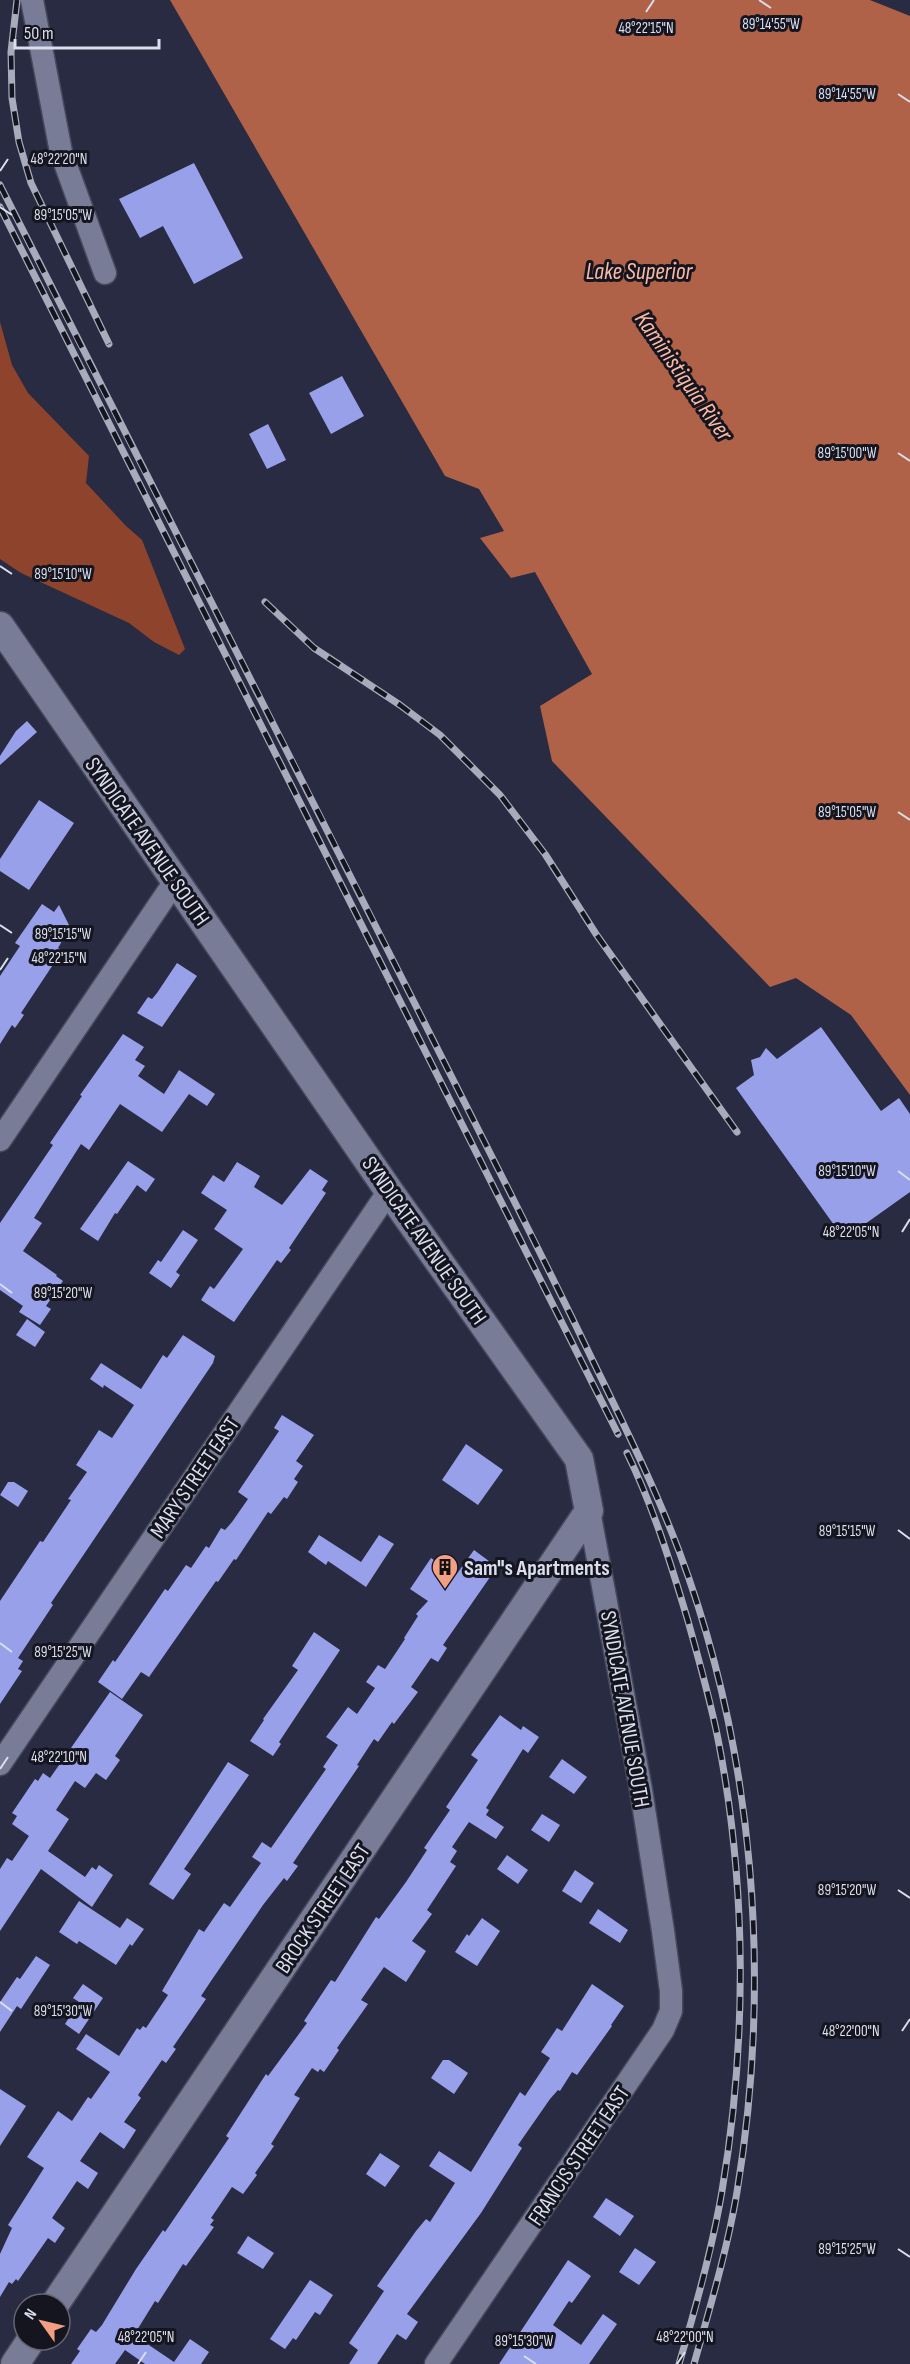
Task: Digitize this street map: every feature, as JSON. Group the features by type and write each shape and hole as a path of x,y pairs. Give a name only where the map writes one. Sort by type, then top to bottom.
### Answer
{"street":[{"path":"32,0 61,153 105,273"},
{"name":"SYNDICATE AVENUE SOUTH","path":"0,626 389,1191 579,1459 641,1790 663,1931"},
{"path":"0,1140 176,880"},
{"name":"MARY STREET EAST","path":"0,1764 389,1191"},
{"name":"BROCK STREET EAST","path":"63,2292 589,1511"},
{"name":"FRANCIS STREET EAST","path":"436,2364 663,2030 671,2012 671,1991 663,1931"}],"shaded area":[{"path":"0,322 12,365 28,393 89,456 86,483 142,540 185,649 179,655 154,642 129,623 21,573 0,559"}],"water":[{"name":"Lake Superior","path":"170,0 870,0 910,16 910,1095 851,1015 796,978 770,987 552,761 540,706 592,674 535,572 511,578 480,538 504,531 479,489 445,476"}],"building":[{"path":"194,163 243,258 194,284 163,226 140,238 119,199"},
{"path":"342,376 364,416 331,434 309,393"},
{"path":"268,424 286,460 267,469 249,434"},
{"path":"27,721 37,732 0,765 0,756 16,731"},
{"path":"39,800 74,823 29,890 0,871 0,859"},
{"path":"42,904 54,912 59,905 70,927 58,948 62,951 21,1013 24,1015 15,1028 12,1025 0,1044 0,976 20,946 15,943"},
{"path":"177,963 197,976 162,1027 137,1013 148,997 152,999 157,993"},
{"path":"821,1027 881,1111 899,1098 910,1114 910,1192 844,1239 736,1088 754,1075 751,1060 760,1057 766,1048 777,1059"},
{"path":"123,1034 144,1047 135,1060 145,1066 138,1076 164,1094 179,1070 215,1094 207,1106 189,1094 162,1132 120,1104 89,1150 81,1144 34,1218 42,1223 23,1251 63,1281 46,1306 51,1309 40,1325 19,1312 23,1306 0,1290 0,1223 53,1145 50,1143 82,1096 80,1095"},
{"path":"128,1161 155,1179 146,1192 137,1185 117,1214 115,1213 98,1241 80,1229"},
{"path":"237,1162 260,1176 254,1187 282,1205 310,1169 328,1181 322,1190 326,1193 289,1248 291,1250 281,1263 277,1260 234,1322 201,1300 210,1286 214,1289 243,1249 214,1229 227,1210 201,1193 213,1175 224,1182"},
{"path":"183,1230 198,1240 176,1272 180,1275 171,1288 149,1273 158,1260 161,1262"},
{"path":"27,1319 45,1332 35,1347 16,1335"},
{"path":"183,1335 215,1356 213,1363 51,1603 53,1605 18,1658 23,1661 18,1669 22,1671 0,1704 0,1601 71,1500 68,1499 87,1472 76,1465 99,1430 112,1438 134,1405 104,1385 103,1388 90,1379 101,1363 141,1389 163,1355 167,1358"},
{"path":"282,1415 314,1435 296,1461 303,1466 294,1479 298,1482 287,1499 284,1497 271,1514 268,1512 236,1560 234,1559 218,1582 216,1581 149,1677 141,1672 122,1699 98,1682 113,1660 115,1662 165,1589 168,1591 186,1565 191,1568 206,1546 209,1548 221,1528 225,1530 248,1499 238,1492 279,1431 274,1428"},
{"path":"466,1444 503,1470 478,1505 442,1480"},
{"path":"8,1482 14,1482 28,1491 18,1507 0,1495"},
{"path":"319,1535 361,1562 379,1535 394,1544 366,1587 328,1561 326,1565 308,1552"},
{"path":"474,1550 497,1567 443,1645 447,1648 438,1662 431,1658 411,1687 418,1692 378,1742 374,1739 357,1765 359,1766 293,1863 298,1866 287,1881 284,1878 263,1905 201,1996 206,1999 173,2047 176,2049 166,2063 162,2060 138,2095 141,2098 124,2122 136,2130 124,2149 100,2132 80,2161 98,2173 88,2189 77,2181 52,2218 65,2228 55,2243 48,2238 18,2281 16,2279 12,2284 9,2282 0,2297 0,2254 12,2228 8,2225 44,2168 27,2157 58,2111 72,2121 88,2097 91,2099 110,2072 76,2049 86,2034 119,2056 137,2028 140,2030 143,2026 146,2028 168,1995 162,1991 199,1929 204,1932 224,1903 230,1907 261,1863 252,1857 262,1842 271,1848 326,1769 323,1767 338,1745 326,1737 348,1707 357,1714 375,1688 366,1682 378,1665 385,1669 405,1639 418,1616 416,1614 428,1601 410,1589 431,1558 456,1575"},
{"path":"314,1632 340,1650 279,1742 281,1744 273,1756 250,1741 298,1670 292,1666"},
{"path":"110,1692 143,1715 115,1756 120,1760 106,1780 96,1773 85,1788 75,1781 56,1810 69,1819 48,1851 85,1877 92,1867 96,1870 99,1865 113,1875 92,1907 41,1869 0,1931 0,1869 7,1858 12,1861 29,1836 12,1824 17,1816 12,1813 35,1779 38,1781 43,1773 50,1778"},
{"path":"500,1715 521,1730 523,1726 539,1737 528,1753 523,1749 486,1808 489,1810 486,1815 504,1827 496,1839 469,1822 452,1847 457,1851 450,1862 456,1866 427,1910 432,1914 412,1941 426,1951 406,1982 384,1967 361,2000 368,2004 337,2048 339,2050 324,2072 320,2069 318,2072 312,2068 294,2095 300,2098 271,2144 274,2146 255,2173 257,2175 243,2194 232,2187 211,2218 214,2220 210,2225 214,2227 186,2266 183,2264 158,2303 155,2301 134,2335 174,2362 190,2339 209,2352 201,2364 145,2364 125,2350 115,2364 71,2364 80,2351 77,2349 91,2329 96,2332 102,2325 136,2269 163,2230 165,2232 229,2138 226,2136 266,2074 268,2076 307,2023 304,2021 331,1980 335,1982 376,1917 379,1919 406,1882 427,1850 424,1848 450,1810 446,1807 478,1760 471,1755"},
{"path":"562,1759 587,1777 574,1794 549,1777"},
{"path":"228,1762 249,1775 184,1869 191,1874 173,1900 149,1884"},
{"path":"542,1814 560,1825 549,1842 531,1830"},
{"path":"507,1855 528,1870 518,1884 497,1869"},
{"path":"575,1870 594,1883 581,1903 562,1891"},
{"path":"79,1901 120,1928 127,1918 144,1929 132,1946 130,1944 116,1965 79,1941 77,1944 59,1932"},
{"path":"598,1909 628,1930 620,1943 589,1923"},
{"path":"482,1918 500,1931 477,1966 455,1952"},
{"path":"36,1956 50,1965 21,2009 17,2006 0,2032 0,2002 17,1977 20,1979"},
{"path":"83,1984 103,1998 79,2034 65,2024 79,2002 73,1998"},
{"path":"592,1984 624,2006 612,2026 577,2075 572,2072 560,2091 558,2090 550,2099 518,2145 522,2148 481,2213 407,2314 418,2322 406,2340 397,2334 377,2364 349,2364 358,2350 349,2343 384,2291 377,2286 416,2231 426,2219 430,2222 455,2183 429,2166 439,2151 471,2172 520,2092 525,2096 550,2058 541,2052 557,2028 562,2031"},
{"path":"443,2060 449,2060 468,2073 454,2094 431,2078"},
{"path":"0,2089 26,2106 0,2146"},
{"path":"380,2153 400,2166 385,2187 366,2174"},
{"path":"606,2198 634,2216 620,2236 593,2217"},
{"path":"248,2236 274,2253 263,2269 237,2253"},
{"path":"635,2248 656,2262 639,2285 619,2272"},
{"path":"568,2260 591,2276 572,2303 569,2301 553,2325 581,2345 603,2314 617,2324 589,2364 499,2364"},
{"path":"310,2280 333,2295 320,2315 315,2312 296,2340 293,2338 285,2349 270,2339"}],"railway":[{"path":"17,0 11,52 12,98 19,142 31,183 109,344"},
{"path":"0,185 570,1313 659,1502 679,1551 705,1628 725,1707 740,1787 750,1868 754,1949 753,2031 748,2112 737,2192 723,2257 694,2364"},
{"path":"0,207 618,1434"},
{"path":"265,602 314,648 400,705 440,735 500,795 545,854 596,934 737,1132"},
{"path":"627,1453 653,1514 668,1557 708,1694 728,1795 739,1908 739,2022 730,2135 713,2235 679,2364"}],"place":[{"name":"Sam\"s Apartments","path":"445,1590"}],"water label":[{"name":"Kaministiquia River","path":"684,376"}]}
